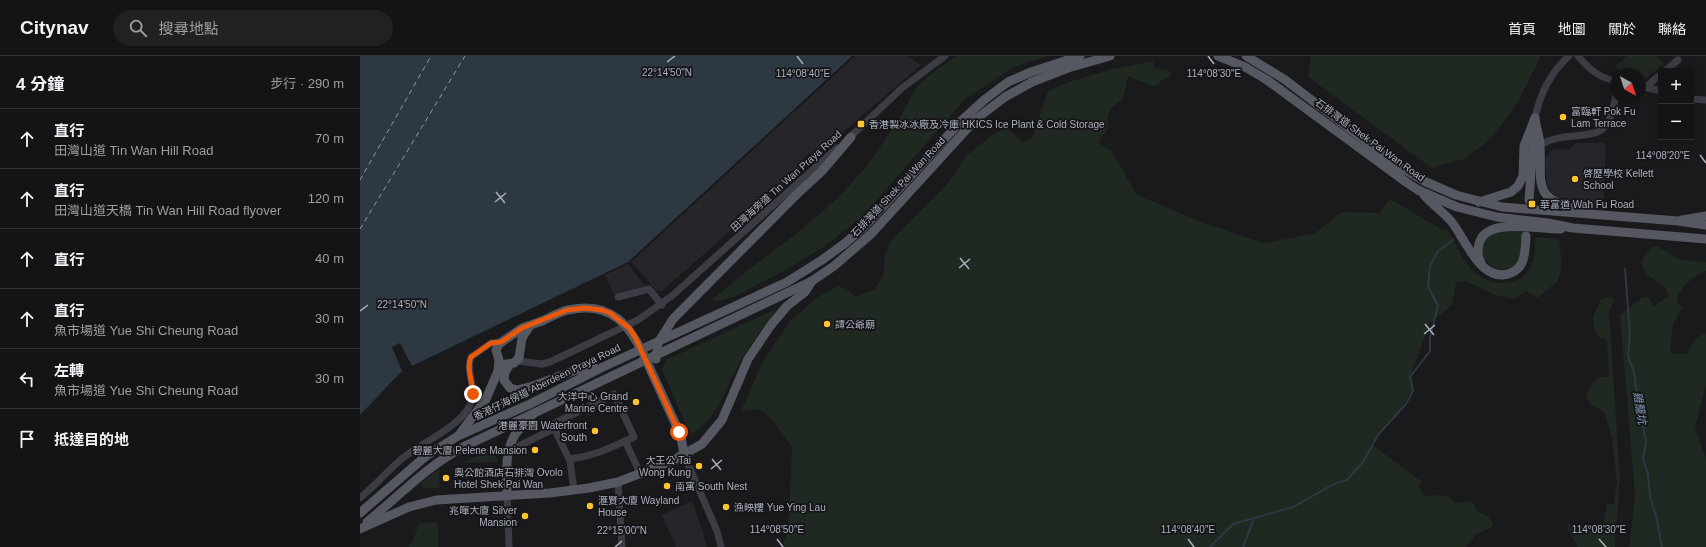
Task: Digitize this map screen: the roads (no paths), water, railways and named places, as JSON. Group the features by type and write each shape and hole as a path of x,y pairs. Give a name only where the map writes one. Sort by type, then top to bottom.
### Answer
{"main road":[{"name":"石排灣道 Shek Pai Wan Road","path":"822,260 844,244 862,228 962,120 984,100 1008,82 1031,72 1080,56"},
{"name":"石排灣道 Shek Pai Wan Road","path":"360,529 409,507 432,501 574,490 618,482 641,475 684,455 702,444 716,428 728,408 754,349 771,324 787,306 805,292 812,282 834,266 871,234 960,136 995,103 1013,92 1043,77 1110,56"},
{"name":"石排灣道 Shek Pai Wan Road","path":"1218,56 1245,67 1273,84 1418,190 1442,201 1476,213 1573,228 1706,239"},
{"name":"石排灣道 Shek Pai Wan Road","path":"1246,56 1284,79 1397,165 1434,186 1479,202 1502,207 1678,221"},
{"path":"1479,202 1511,192 1518,186 1523,176 1524,146 1535,118"},
{"path":"1535,118 1540,145 1541,184 1547,196 1561,206 1577,210 1585,214"},
{"path":"1529,200 1535,118"},
{"path":"655,379 658,343 673,319 796,195 822,171 851,137"},
{"path":"1418,190 1451,220 1476,260 1494,274 1500,275 1510,273 1520,266 1525,256 1526,236"},
{"path":"1678,221 1706,216"},
{"path":"1678,221 1706,225"},
{"path":"1485,268 1478,256 1479,243 1484,234 1492,229 1504,227 1550,229 1573,228"},
{"name":"香港仔海傍道 Aberdeen Praya Road","path":"360,513 426,456 458,436 530,404 603,367 787,282 822,260"},
{"path":"360,529 419,476 447,455 812,282"},
{"path":"458,436 486,399 498,371 498,346 503,341 514,333 567,310 595,309 610,313 629,328 635,337 681,436 684,455"},
{"path":"529,327 524,334 517,356 505,372 504,380 510,388 516,390 533,386 576,370 603,367"},
{"path":"503,341 514,341 517,356"},
{"path":"498,357 506,364 517,356"},
{"path":"507,495 508,450 517,433 533,414"}],"street":[{"name":"田灣海旁道 Tin Wan Praya Road","path":"517,356 531,362 542,364 550,362 638,320 662,305 851,137 902,88 945,56"},
{"path":"1535,118 1539,100 1548,81 1560,64 1568,56"},
{"path":"1578,56 1594,73 1610,80"},
{"path":"1669,68 1678,60"},
{"path":"1646,84 1658,76"},
{"path":"1646,87 1658,90"},
{"path":"1694,99 1706,100"},
{"path":"1540,145 1548,140 1558,137 1595,133 1602,130 1609,120 1613,104"},
{"path":"618,296 649,289 662,305"},
{"path":"360,498 402,458 422,443 450,427 463,416 470,407 473,394 470,370 471,357 491,343 503,341"},
{"path":"484,348 498,357"},
{"path":"570,459 587,457 602,452 634,437 614,394 555,423 553,426 570,459 574,490"},
{"path":"519,446 555,428"},
{"path":"625,441 641,475"},
{"path":"684,455 717,532 721,547"},
{"path":"618,482 622,547"},
{"path":"507,495 509,547"}],"waterway":[{"path":"1210,547 1233,524 1293,507 1336,483 1347,480 1363,462 1378,435 1406,404 1413,391 1410,377 1430,351 1430,337 1438,306 1428,286 1430,266 1438,251 1453,240"},
{"name":"雞籠坑","path":"1625,269 1630,334 1628,356 1634,372 1640,416 1642,419 1646,443 1643,459 1648,474 1650,497 1656,516 1662,547"},
{"path":"1243,547 1254,518"}],"place":[{"name":"富臨軒 Pok Fu Lam Terrace","path":"1563,117"},
{"name":"香港製冰冰廠及冷庫 HKICS Ice Plant & Cold Storage","path":"861,124"},
{"name":"啓歷學校 Kellett School","path":"1575,179"},
{"name":"華富道 Wah Fu Road","path":"1532,204"},
{"name":"譚公爺廟","path":"827,324"},
{"name":"大洋中心 Grand Marine Centre","path":"636,402"},
{"name":"港麗豪園 Waterfront South","path":"595,431"},
{"name":"碧麗大廈 Pelene Mansion","path":"535,450"},
{"name":"大王公 Tai Wong Kung","path":"699,466"},
{"name":"奧公館酒店石排灣 Ovolo Hotel Shek Pai Wan","path":"446,478"},
{"name":"南寓 South Nest","path":"667,486"},
{"name":"滙賢大廈 Wayland House","path":"590,506"},
{"name":"漁映樓 Yue Ying Lau","path":"726,507"},
{"name":"兆暉大廈 Silver Mansion","path":"525,516"}]}
